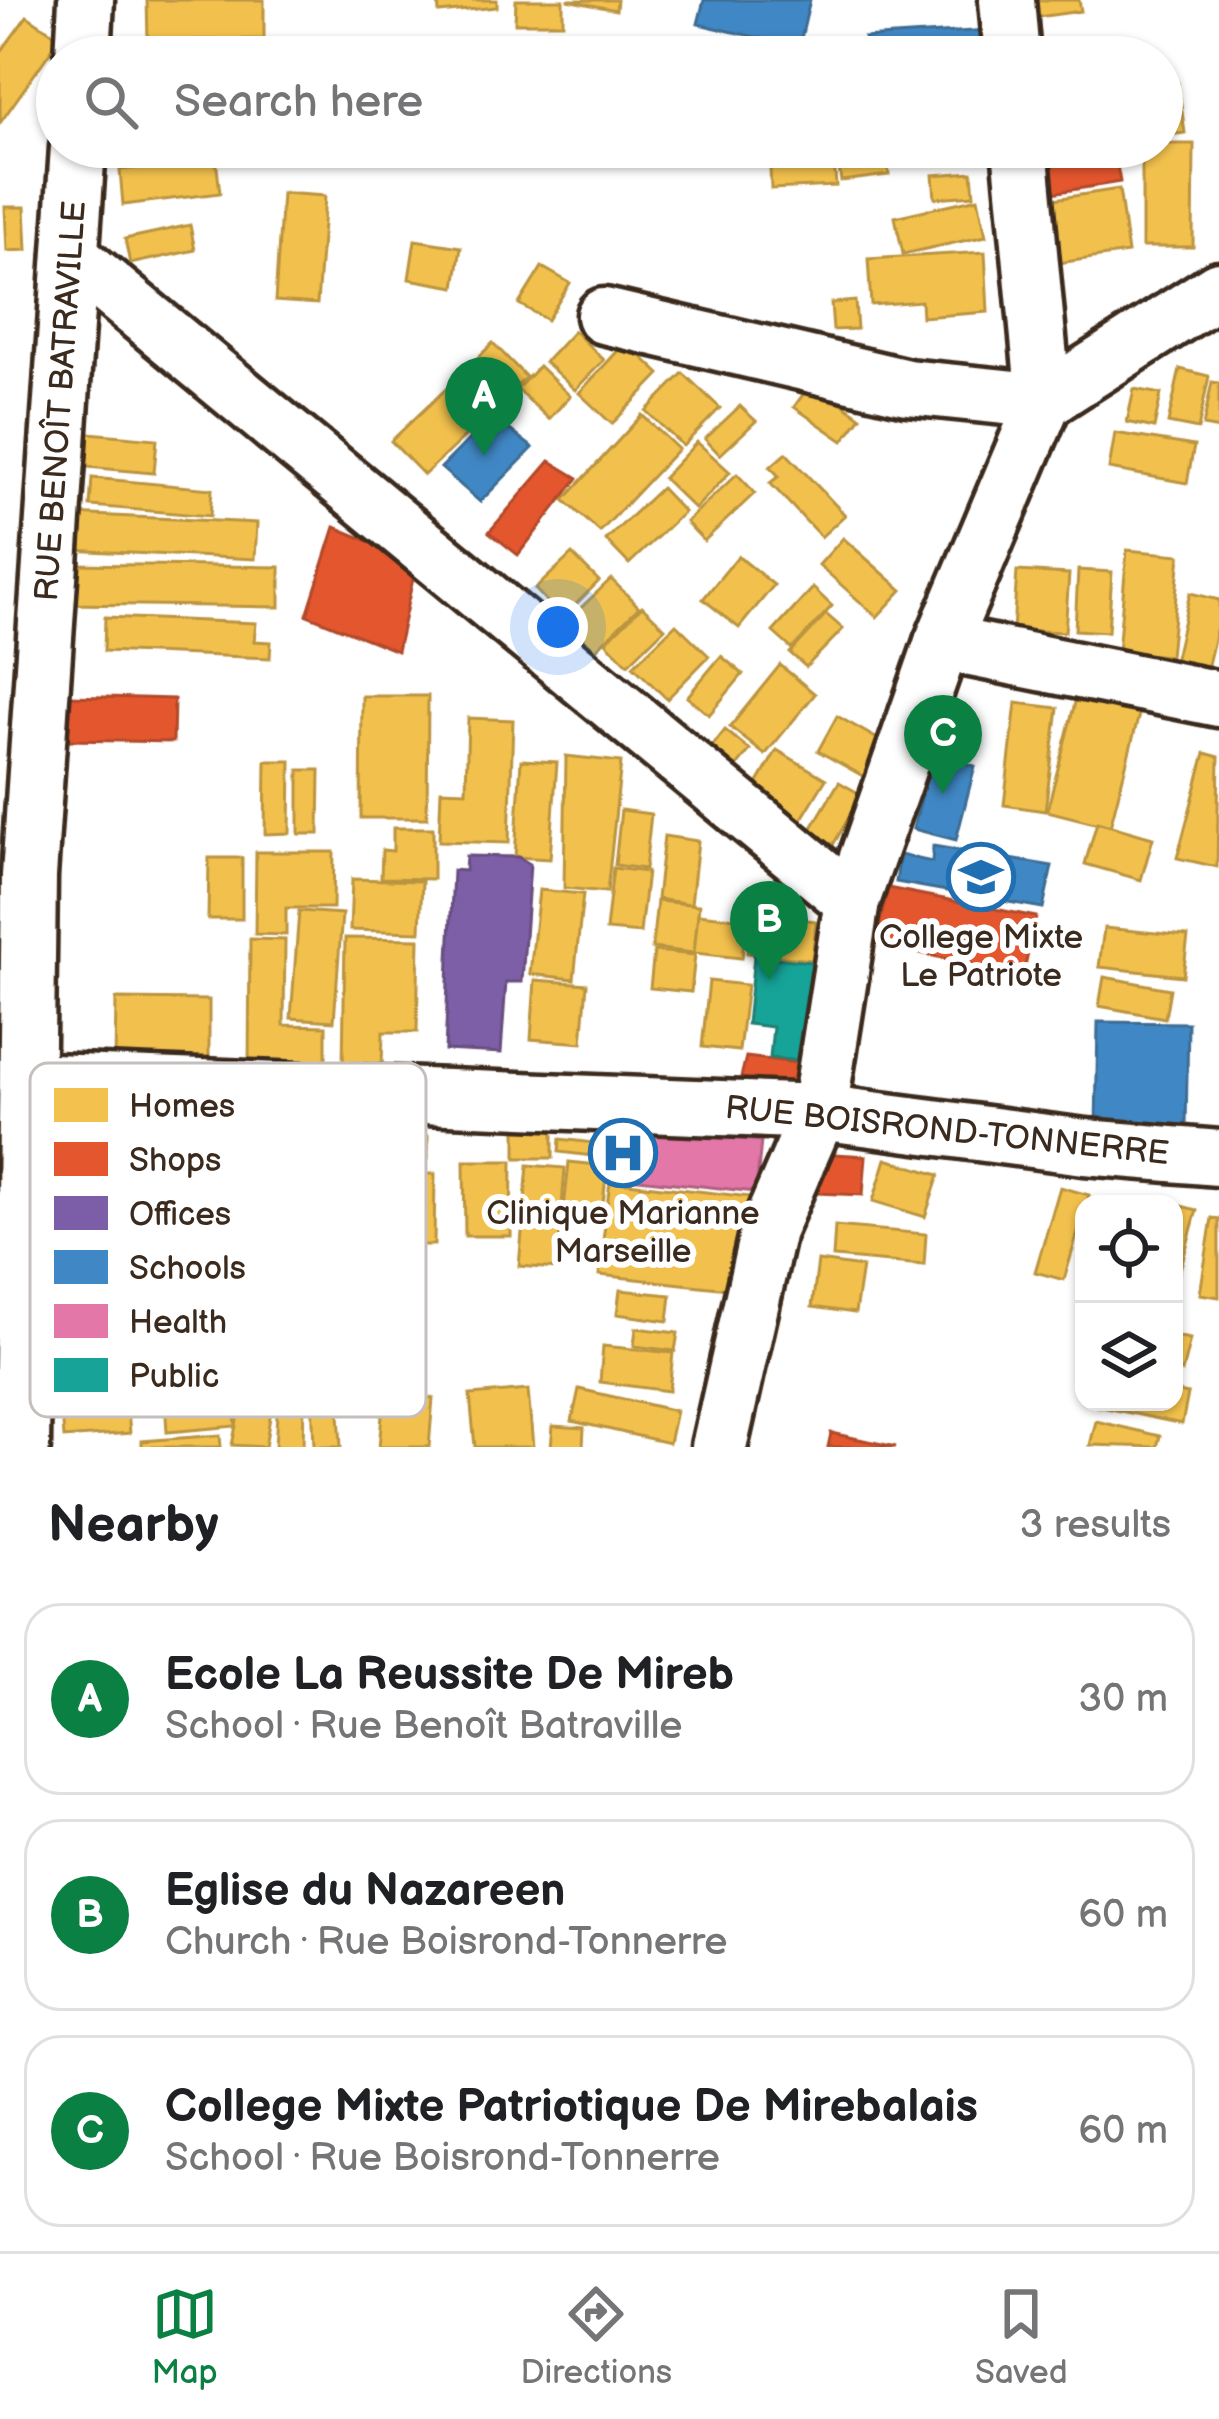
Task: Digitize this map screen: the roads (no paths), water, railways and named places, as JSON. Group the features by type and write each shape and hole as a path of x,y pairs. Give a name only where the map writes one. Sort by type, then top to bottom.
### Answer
{"street":[{"path":"84,36 86,0"},
{"path":"1007,0 1010,36"},
{"name":"RUE BENOÎT BATRAVILLE","path":"22,1447 29,876 77,168"},
{"path":"719,1447 768,1230 819,1112 852,901 942,643 1044,401 1022,168"},
{"path":"71,256 852,901"},
{"path":"604,316 907,387 1044,401 1219,289"},
{"path":"1161,326 1219,342"},
{"path":"942,643 1219,699"},
{"name":"RUE BOISROND-TONNERRE","path":"426,1096 819,1112 1085,1147 1219,1158"}],"place":[{"name":"Ecole La Reussite De Mireb","path":"484,456"},
{"name":"College Mixte Patriotique De Mirebalais","path":"943,794"},
{"name":"College Mixte Le Patriote","path":"981,877"},
{"name":"Eglise du Nazareen","path":"769,980"},
{"name":"Clinique Marianne Marseille","path":"623,1153"}]}
